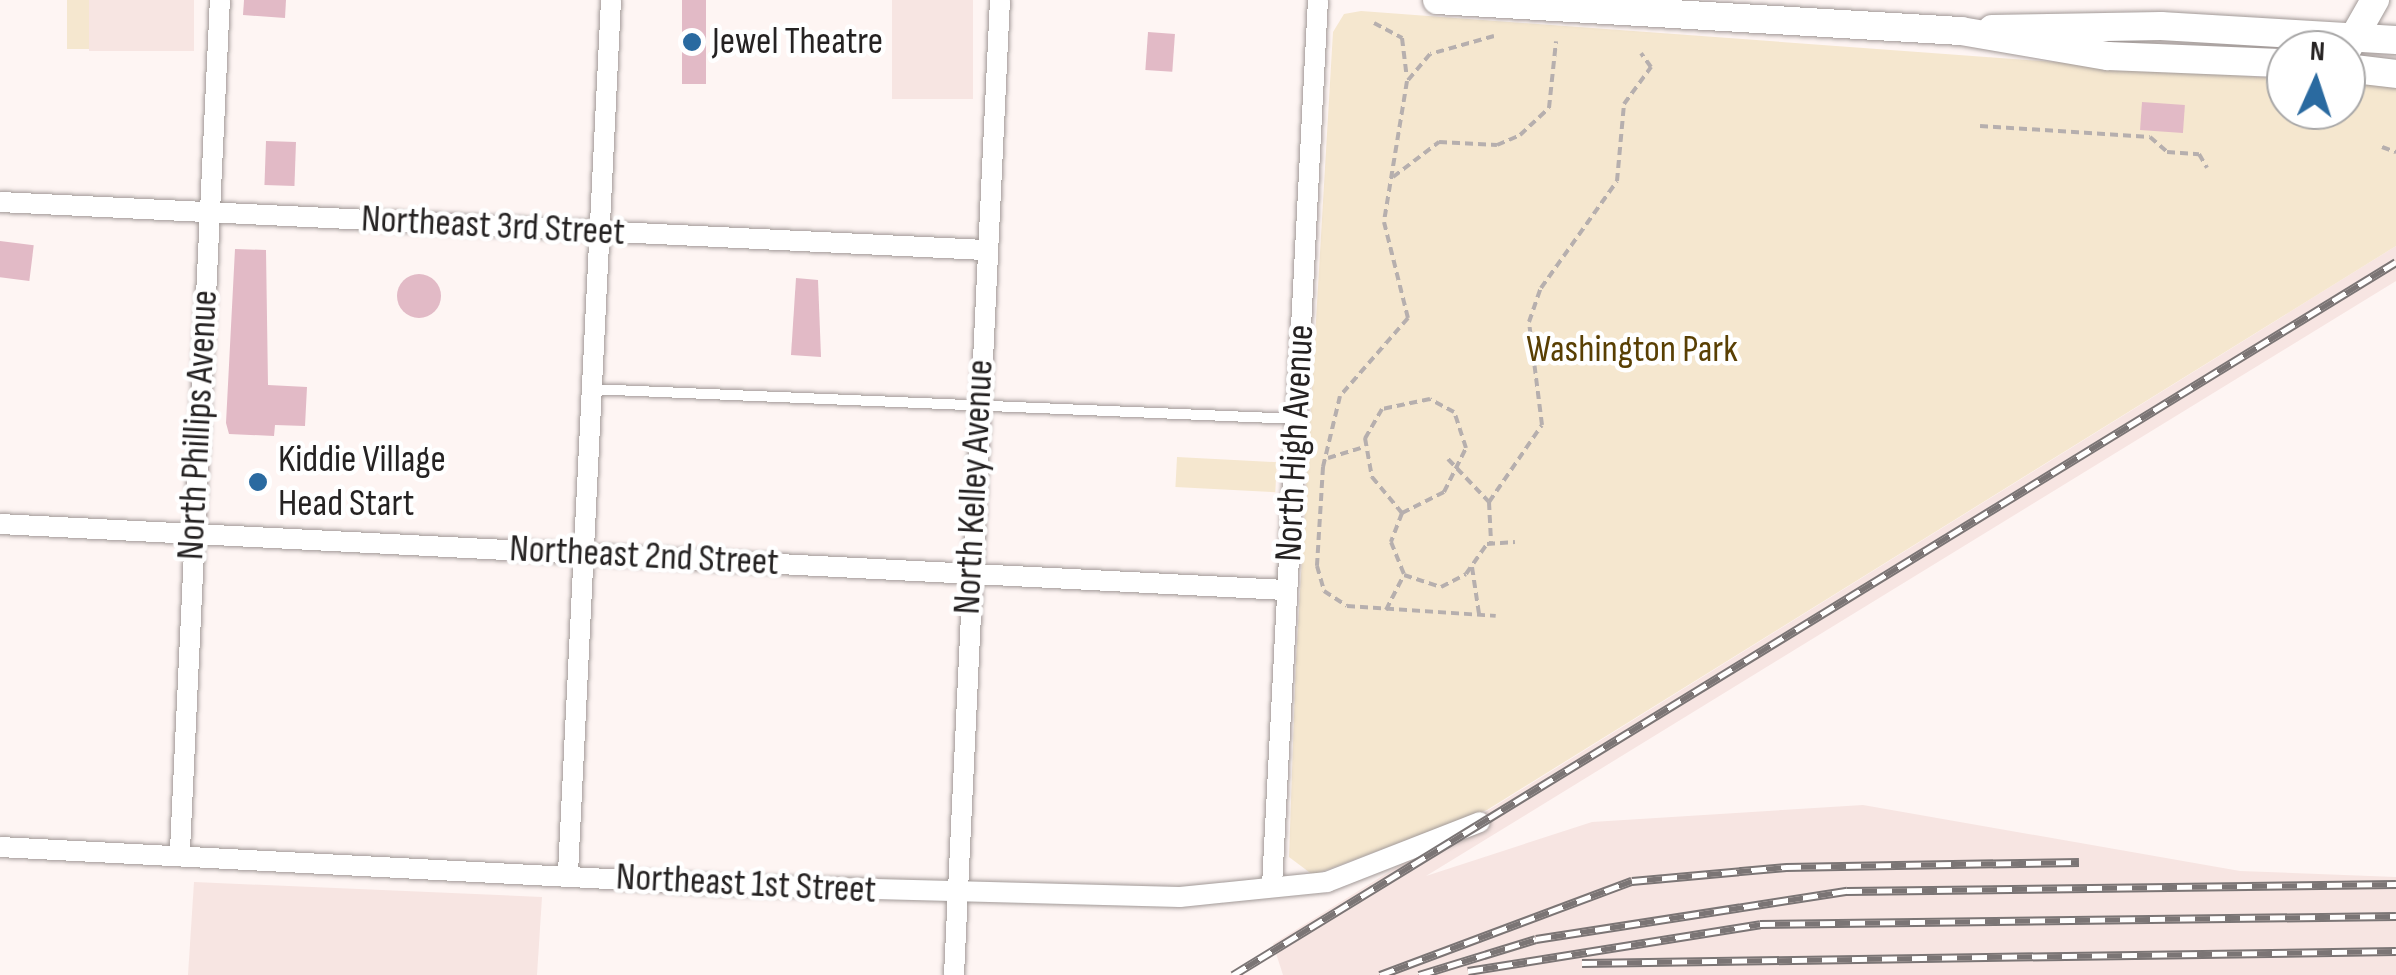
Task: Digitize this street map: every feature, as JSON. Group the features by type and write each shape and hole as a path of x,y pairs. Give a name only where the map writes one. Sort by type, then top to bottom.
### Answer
{"main road":[{"path":"1437,0 1628,6 1961,32 2108,56 2266,62"},
{"path":"2358,30 2375,0"},
{"path":"1961,32 2109,25 2266,37"},
{"path":"2366,43 2396,40"},
{"path":"2366,67 2392,66"}],"street":[{"name":"North Phillips Avenue","path":"180,850 220,0"},
{"path":"568,873 611,0"},
{"name":"North Kelley Avenue","path":"954,975 954,895 1000,0"},
{"name":"North High Avenue","path":"1272,886 1318,0"},
{"name":"Northeast 3rd Street","path":"0,202 986,250"},
{"name":"Northeast 2nd Street","path":"0,524 1287,590"},
{"name":"Northeast 1st Street","path":"0,847 180,850 954,895 1180,897 1341,878 1480,822"}],"lane":[{"path":"590,389 1296,420"}],"path":[{"path":"1374,23 1402,38 1406,81 1384,222 1408,318 1344,390 1323,466 1320,584 1347,606 1496,616"},
{"path":"1406,81 1430,54 1494,36"},
{"path":"1390,180 1438,142 1497,145 1520,134 1549,108 1556,41"},
{"path":"1489,502 1542,424 1529,322 1541,288 1617,182 1624,104 1651,67 1641,53"},
{"path":"1980,126 2150,137 2167,152 2199,154 2207,168"},
{"path":"2382,147 2396,152"},
{"path":"1386,610 1404,575 1391,542 1402,514 1444,492 1461,466 1460,424 1430,398 1382,409 1365,448 1372,476 1402,514"},
{"path":"1323,466 1338,451 1365,448"},
{"path":"1404,575 1440,587 1472,567 1491,544 1489,502 1461,466 1448,459"},
{"path":"1491,544 1515,542"},
{"path":"1472,567 1478,614"}],"shaded area":[{"path":"89,0 194,0 194,51 89,51"},
{"path":"892,0 973,0 973,99 892,99"},
{"path":"2396,246 2396,281 1426,876 1592,822 1863,805 2240,871 2396,877 2396,975 1283,975 1273,944"},
{"path":"194,882 542,897 537,975 188,975"}],"green space":[{"path":"67,0 89,0 89,49 67,49"},
{"name":"Washington Park","path":"1361,11 2266,78 2266,130 2366,130 2366,84 2396,86 2396,246 1487,810 1313,875 1289,857 1296,660 1333,32 1344,14"},
{"path":"1177,457 1277,462 1275,492 1175,487"}],"building":[{"path":"244,0 286,0 285,18 243,15"},
{"name":"Jewel Theatre","path":"682,0 706,0 706,84 682,84"},
{"path":"1148,32 1175,34 1172,72 1145,70"},
{"path":"2142,102 2185,105 2183,133 2140,130"},
{"path":"266,141 296,142 294,186 264,185"},
{"path":"0,241 34,245 29,281 0,277"},
{"path":"235,249 266,250 268,385 307,387 305,426 275,425 274,436 229,434 226,423"},
{"path":"419,274 435,280 441,296 435,312 419,318 403,312 397,296 403,280"},
{"path":"796,278 818,280 821,357 791,355"}],"railway":[{"path":"1233,975 2396,262"},
{"path":"1380,975 1632,881 1786,867 2079,862"},
{"path":"1419,975 1536,939 1847,891 2396,884"},
{"path":"1468,971 1760,924 2396,916"},
{"path":"1582,963 2396,951"}],"place":[{"name":"Jewel Theatre","path":"692,42"},
{"name":"Kiddie Village Head Start","path":"258,482"}]}
